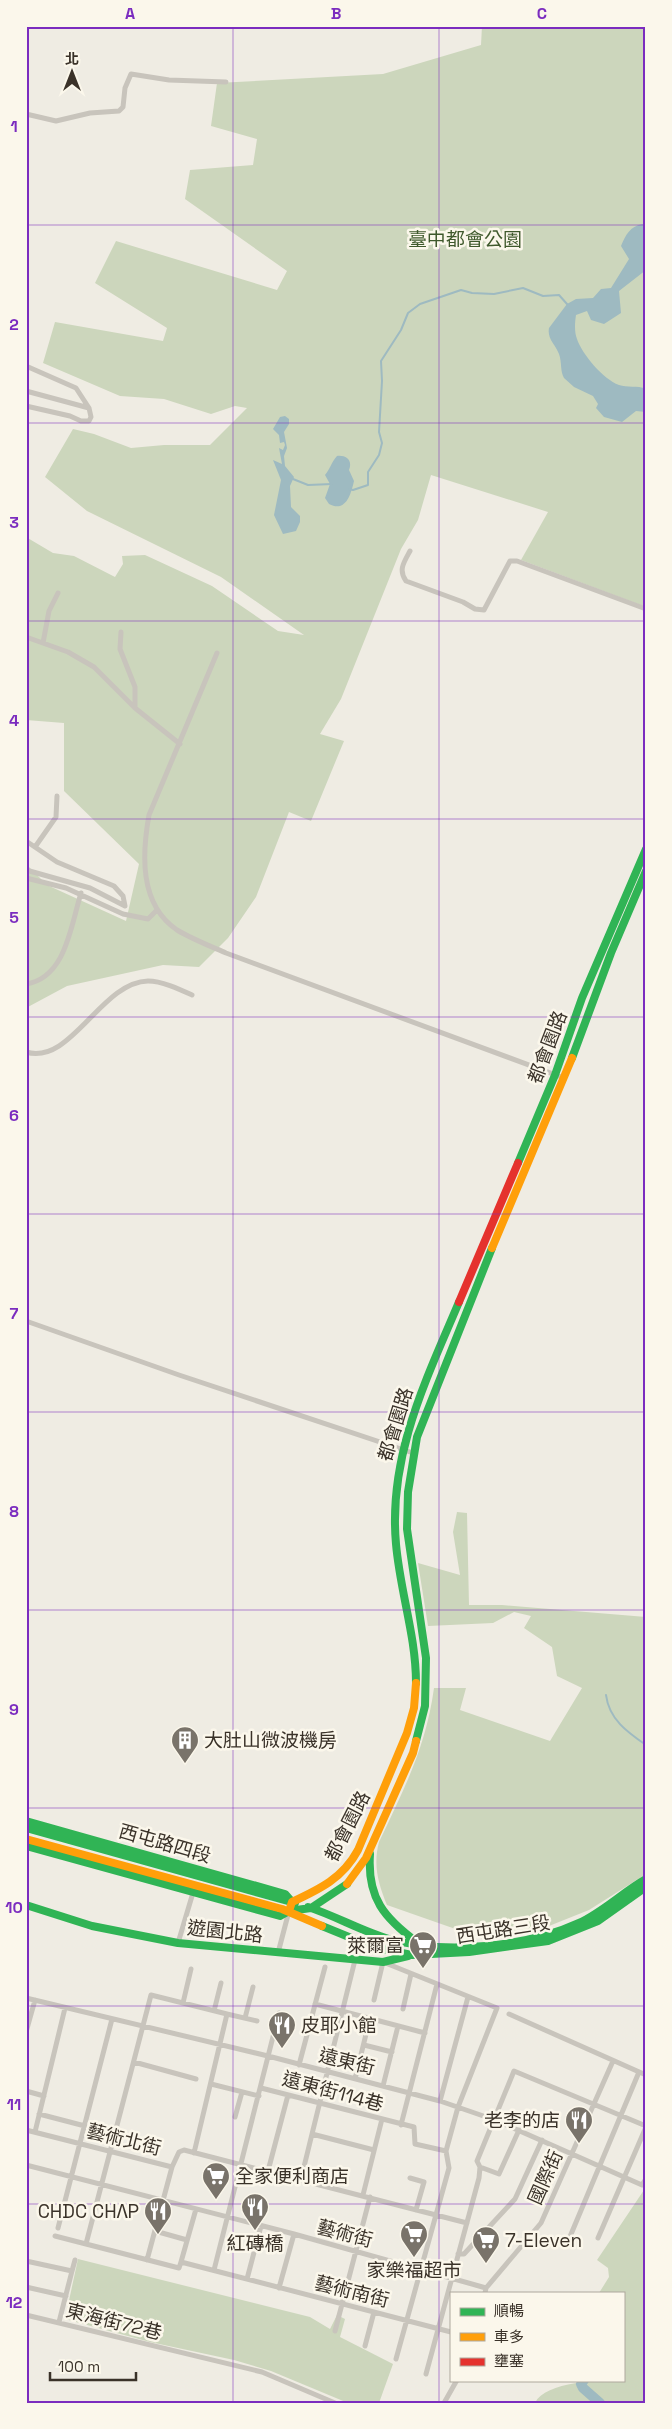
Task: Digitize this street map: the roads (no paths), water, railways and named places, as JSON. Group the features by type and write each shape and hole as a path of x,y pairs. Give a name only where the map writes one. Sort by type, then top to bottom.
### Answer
{"street":[{"path":"26,114 56,121 90,113 119,111 123,107 126,88 131,74 169,80 226,82"},
{"path":"26,366 76,388 89,408 91,417 89,421 81,421 70,416 26,406"},
{"path":"26,392 89,408"},
{"path":"410,551 401,566 406,581 463,602 475,609 484,610 510,561 517,561 646,609"},
{"path":"43,643 49,611 58,593"},
{"path":"122,632 120,649 134,687 134,708"},
{"path":"26,636 68,652 94,667 134,708 180,744"},
{"path":"217,653 149,815 144,840 144,875 157,910 176,929 226,953 564,1078"},
{"path":"35,846 56,817 57,796"},
{"path":"26,841 57,862 114,886 123,896 126,906 90,888 26,870"},
{"name":"都會園路","path":"292,1902 326,1886 342,1874 350,1864 400,1753 414,1708 414,1650 394,1532 394,1486 401,1450 420,1395 555,1075 582,998 646,849"},
{"name":"都會園路","path":"289,1911 311,1908 351,1881 372,1842 412,1753 425,1706 426,1658 407,1529 408,1492 420,1429 513,1194 564,1078 611,952 646,871"},
{"path":"26,878 81,893 123,914 148,919 157,910"},
{"path":"26,984 42,980 56,966 81,893"},
{"path":"26,1052 42,1052 74,1036 113,995 127,986 148,981 172,986 192,995"},
{"path":"26,1321 414,1453"},
{"name":"西屯路四段","path":"26,1821 285,1894 292,1902"},
{"name":"西屯路四段","path":"26,1828 292,1902 390,1939 419,1944"},
{"name":"西屯路四段","path":"26,1839 289,1911 376,1948 412,1955"},
{"path":"372,1842 369,1865 375,1899 393,1925 419,1944 412,1955"},
{"name":"西屯路四段","path":"26,1846 280,1916 289,1911"},
{"name":"西屯路三段","path":"419,1944 463,1946 544,1936 580,1922 645,1884"},
{"name":"西屯路三段","path":"412,1955 469,1952 548,1941 598,1921 645,1884"},
{"path":"178,1943 192,1896"},
{"path":"278,1953 292,1902"},
{"name":"遊園北路","path":"26,1905 98,1928 178,1943 383,1962 412,1955"},
{"path":"301,2179 343,2012 354,1960 366,1957 368,1953 367,1948 354,1938"},
{"path":"374,2000 383,1962 497,2008 458,2107 446,2151 448,2168 396,2359"},
{"path":"299,2065 325,1967"},
{"path":"183,2003 192,1969"},
{"path":"403,2009 411,1974"},
{"path":"214,2011 221,1983"},
{"path":"438,1984 401,2124 414,2127 415,2144 446,2151"},
{"path":"245,2018 253,1987"},
{"path":"86,2244 151,1995 257,2021"},
{"path":"440,2101 468,1997"},
{"name":"遠東街","path":"26,1998 268,2056 440,2101 495,2120 642,2185 646,2179"},
{"path":"26,2032 34,2000"},
{"path":"315,2004 425,2033"},
{"path":"35,2132 65,2008"},
{"path":"227,2014 194,2153 467,2222"},
{"name":"遠東街114巷","path":"279,2014 260,2088 401,2124"},
{"path":"509,2014 646,2075"},
{"path":"355,2079 370,2018"},
{"path":"58,2228 112,2019"},
{"path":"383,2086 398,2026"},
{"path":"364,2045 392,2052"},
{"name":"國際街","path":"485,2290 541,2223 613,2060"},
{"path":"134,2062 196,2078"},
{"path":"426,2374 480,2178 480,2167 477,2161 514,2071 646,2126 598,2238"},
{"path":"569,2239 639,2072"},
{"path":"211,2084 259,2096"},
{"path":"214,2270 260,2088"},
{"path":"26,2091 44,2096"},
{"path":"235,2117 242,2092"},
{"path":"268,2171 288,2095"},
{"path":"39,2114 85,2126"},
{"path":"363,2195 382,2120"},
{"name":"藝術北街","path":"26,2130 172,2167 179,2152 184,2150 194,2153"},
{"path":"480,2167 499,2174 518,2130"},
{"path":"312,2134 374,2150"},
{"path":"458,2254 464,2254 515,2199 542,2140"},
{"name":"藝術街","path":"26,2165 294,2234 451,2278 485,2290"},
{"path":"147,2260 172,2167"},
{"path":"410,2178 424,2182 416,2210"},
{"path":"335,2331 370,2197"},
{"path":"181,2262 196,2209"},
{"path":"247,2279 261,2226"},
{"path":"155,2231 187,2240"},
{"path":"279,2288 294,2234"},
{"name":"藝術南街","path":"55,2236 179,2268 181,2262 214,2270 450,2332"},
{"path":"59,2322 75,2260"},
{"path":"26,2261 72,2271"},
{"path":"26,2287 66,2296"},
{"path":"365,2346 374,2312"},
{"name":"東海街72巷","path":"26,2315 262,2372 336,2403"},
{"path":"444,2403 456,2382"}],"water":[{"path":"646,224 646,270 619,291 621,313 604,324 591,320 587,311 576,315 575,321 577,339 588,359 600,372 619,385 646,389 646,412 636,411 622,422 604,417 596,408 598,404 593,396 574,387 564,378 559,354 550,338 549,328 567,304 576,299 593,298 601,289 611,288 629,259 621,246 631,229"},
{"path":"285,416 289,419 289,424 284,432 287,448 284,456 285,466 294,477 290,486 291,507 300,516 300,522 296,531 283,534 274,515 281,480 273,460 282,464 279,448 283,450 285,445 284,442 280,443 279,435 273,429 280,417"},
{"path":"337,456 343,456 348,459 350,463 349,470 354,481 347,501 340,506 329,504 325,498 330,484 325,475"}],"waterway":[{"path":"349,489 353,490 368,485 368,472 379,455 382,443 379,432 382,381 381,361 401,330 408,313 420,304 461,290 472,293 494,294 523,288 543,296 559,295 567,304"},
{"path":"293,479 308,485 332,484"},
{"path":"606,1695 615,1718 626,1730 646,1745"},
{"path":"582,2382 581,2384 583,2388 600,2403"}],"place":[{"name":"大肚山微波機房","path":"185,1764"},
{"name":"萊爾富","path":"423,1969"},
{"name":"皮耶小館","path":"282,2049"},
{"name":"老李的店","path":"579,2144"},
{"name":"全家便利商店","path":"216,2200"},
{"name":"紅磚橋","path":"255,2231"},
{"name":"CHDC CHΛP","path":"158,2235"},
{"name":"家樂福超市","path":"414,2258"},
{"name":"7-Eleven","path":"486,2264"}],"park label":[{"name":"臺中都會公園","path":"465,239"}]}
